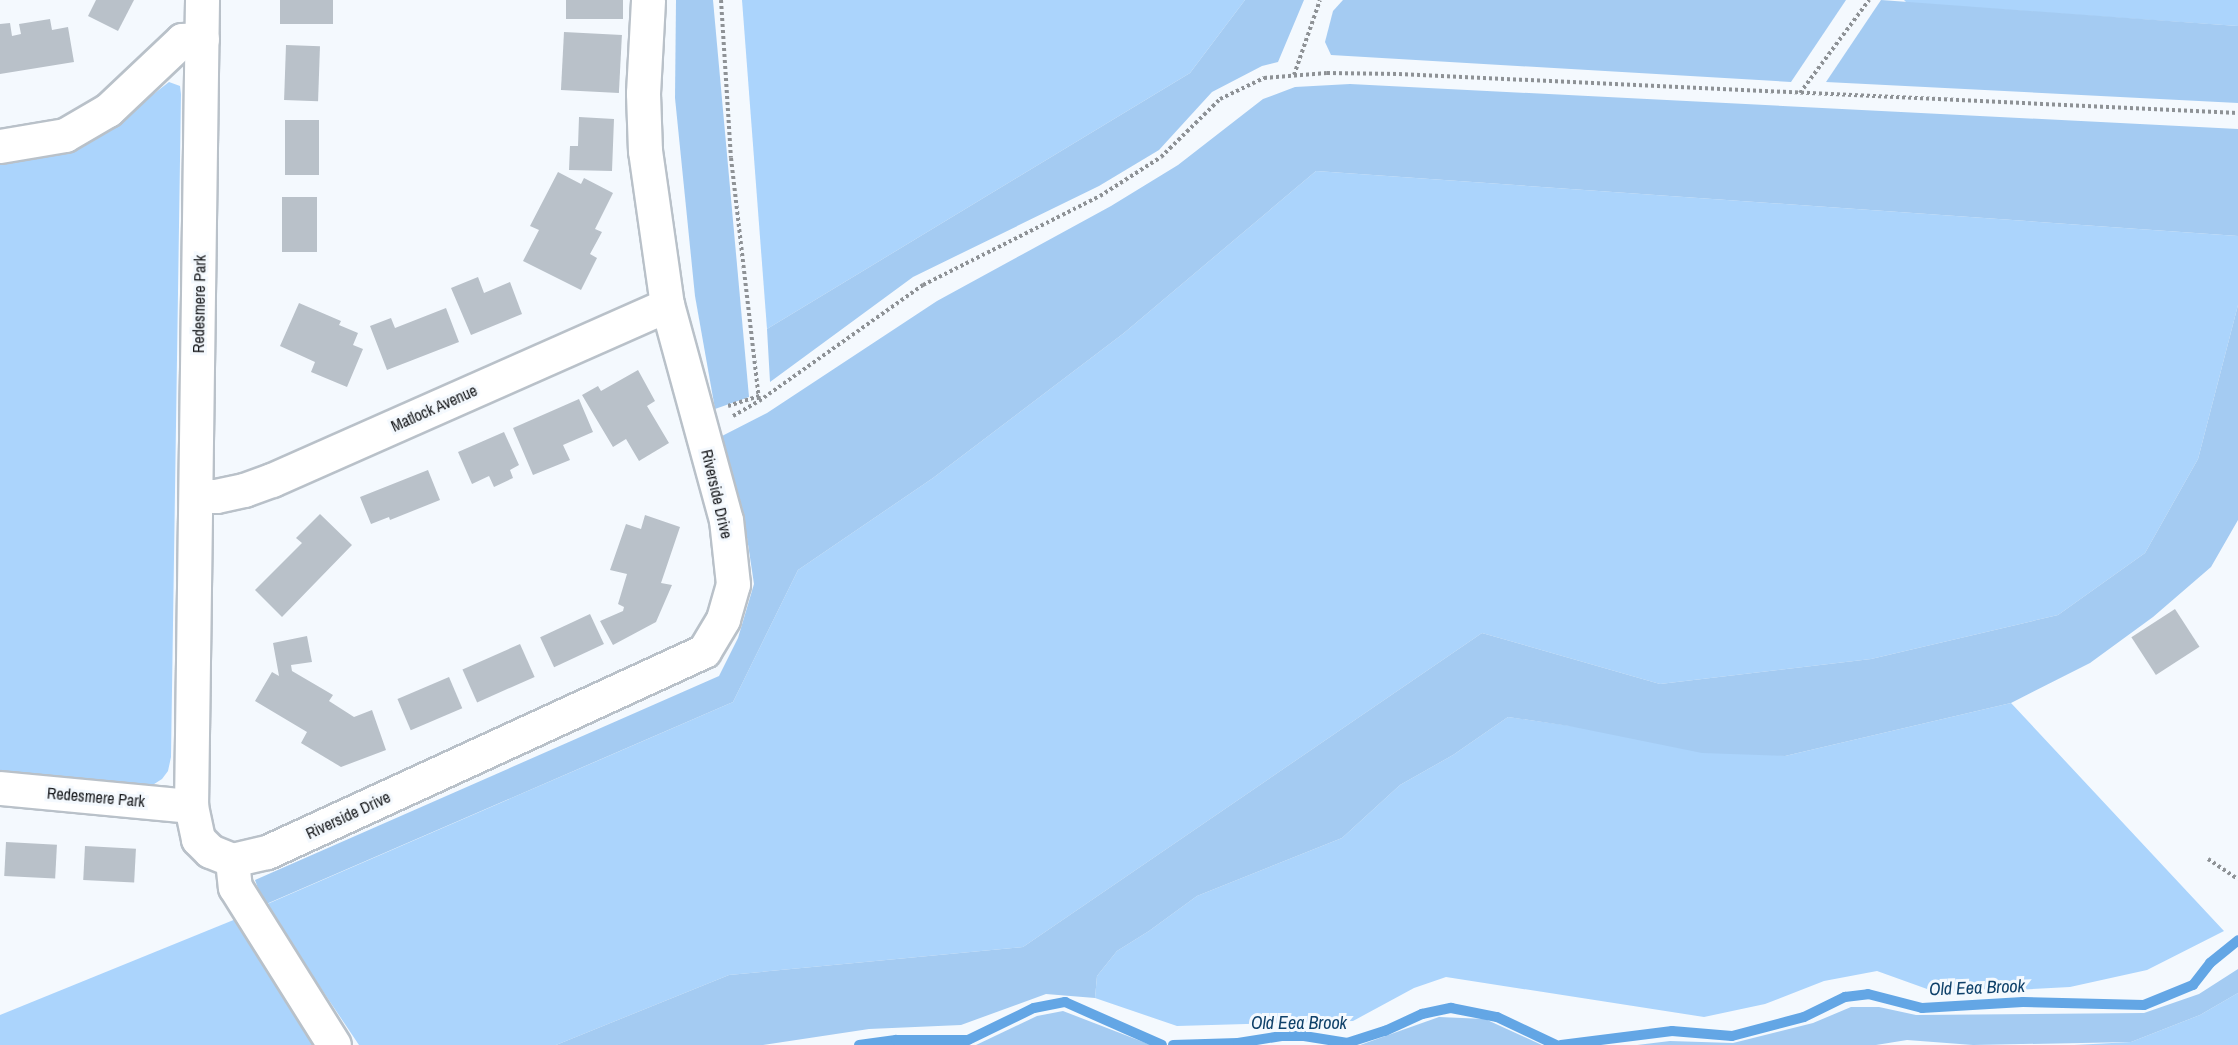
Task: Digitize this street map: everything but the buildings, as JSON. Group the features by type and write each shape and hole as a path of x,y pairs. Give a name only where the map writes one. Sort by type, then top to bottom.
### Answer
{"street":[{"name":"Redesmere Park","path":"202,0 191,806 198,840 210,851 232,860"},
{"name":"Riverside Drive","path":"232,860 267,852 704,651 723,619 734,584 726,520 668,305 645,151 643,93 648,0"},
{"path":"0,146 65,135 108,110 182,40 202,39"},
{"name":"Matlock Avenue","path":"196,496 216,496 272,480 668,305"},
{"name":"Redesmere Park","path":"0,788 191,806"},
{"path":"232,860 235,887 334,1045"}],"path":[{"path":"721,0 731,158 759,401"},
{"path":"1294,75 1320,0"},
{"path":"1800,93 1869,0"},
{"path":"700,424 734,415 759,401 923,285 1100,196 1161,157 1220,99 1264,78 1327,73 1399,74 2238,113"},
{"path":"2208,859 2238,879"}],"shaded area":[{"path":"676,0 713,0 749,397 715,409 695,296 675,98"},
{"path":"742,0 1245,0 1190,73 767,329"},
{"path":"1245,0 1304,0 1278,62 1262,66 1212,92 1159,150 1099,186 913,277 770,382 767,329 1190,73"},
{"path":"1343,0 1846,0 1791,82 1331,55 1325,42 1333,11"},
{"path":"1881,0 2238,26 2238,103 1826,82"},
{"path":"1904,0 2238,0 2238,26 1907,3"},
{"path":"169,82 180,86 181,94 171,757 168,771 162,779 151,786 0,780 0,160 111,127"},
{"path":"1350,84 2238,129 2238,236 1316,171 1124,333 933,478 798,570 733,702 264,905 255,880 719,676 738,638 754,584 743,511 722,436 767,413 937,301 1111,206 1178,165 1263,99 1295,87"},
{"path":"1316,171 2238,236 2238,305 2198,459 2145,553 2058,615 1871,659 1660,684 1482,633 1023,947 729,975 556,1045 359,1045 265,905 733,702 798,570 933,478 1124,333"},
{"path":"2238,305 2238,520 2211,567 2153,617 2090,663 2011,703 1785,756 1702,753 1569,726 1508,717 1453,755 1400,785 1342,838 1197,896 1117,951 1097,976 1095,998 1046,994 961,1025 869,1029 763,1045 556,1045 729,975 1023,947 1482,633 1660,684 1871,659 2058,615 2145,553 2198,459"},
{"path":"2011,703 2224,931 2147,970 2070,987 1941,994 1877,971 1824,981 1765,1004 1704,1017 1446,977 1414,988 1353,1021 1177,1026 1095,998 1097,976 1117,951 1197,896 1342,838 1400,785 1453,755 1508,717 1785,756"},
{"path":"236,919 317,1045 0,1045 0,1015"},
{"path":"2238,969 2238,993 2200,1015 2131,1042 1973,1045 1907,1040 1876,1045 1637,1045 1670,1041 1733,1043 1813,1023 1851,1007 1879,1007 1916,1015 2144,1013 2199,994"},
{"path":"2238,993 2238,1045 2074,1045 2131,1042 2200,1015"},
{"path":"1063,1011 1151,1045 976,1045 1037,1016"},
{"path":"1439,1017 1485,1019 1542,1045 1360,1045"}],"waterway":[{"name":"Old Eea Brook","path":"1561,1045 1672,1031 1732,1036 1804,1017 1845,997 1868,994 1922,1008 2023,1002 2144,1005 2193,985 2210,963 2238,940"},
{"name":"Old Eea Brook","path":"859,1045 896,1040 968,1040 1034,1008 1065,1002 1162,1045"},
{"name":"Old Eea Brook","path":"1173,1045 1238,1043 1281,1036 1304,1036 1347,1043 1385,1031 1422,1014 1451,1008 1497,1017 1556,1045"}]}
